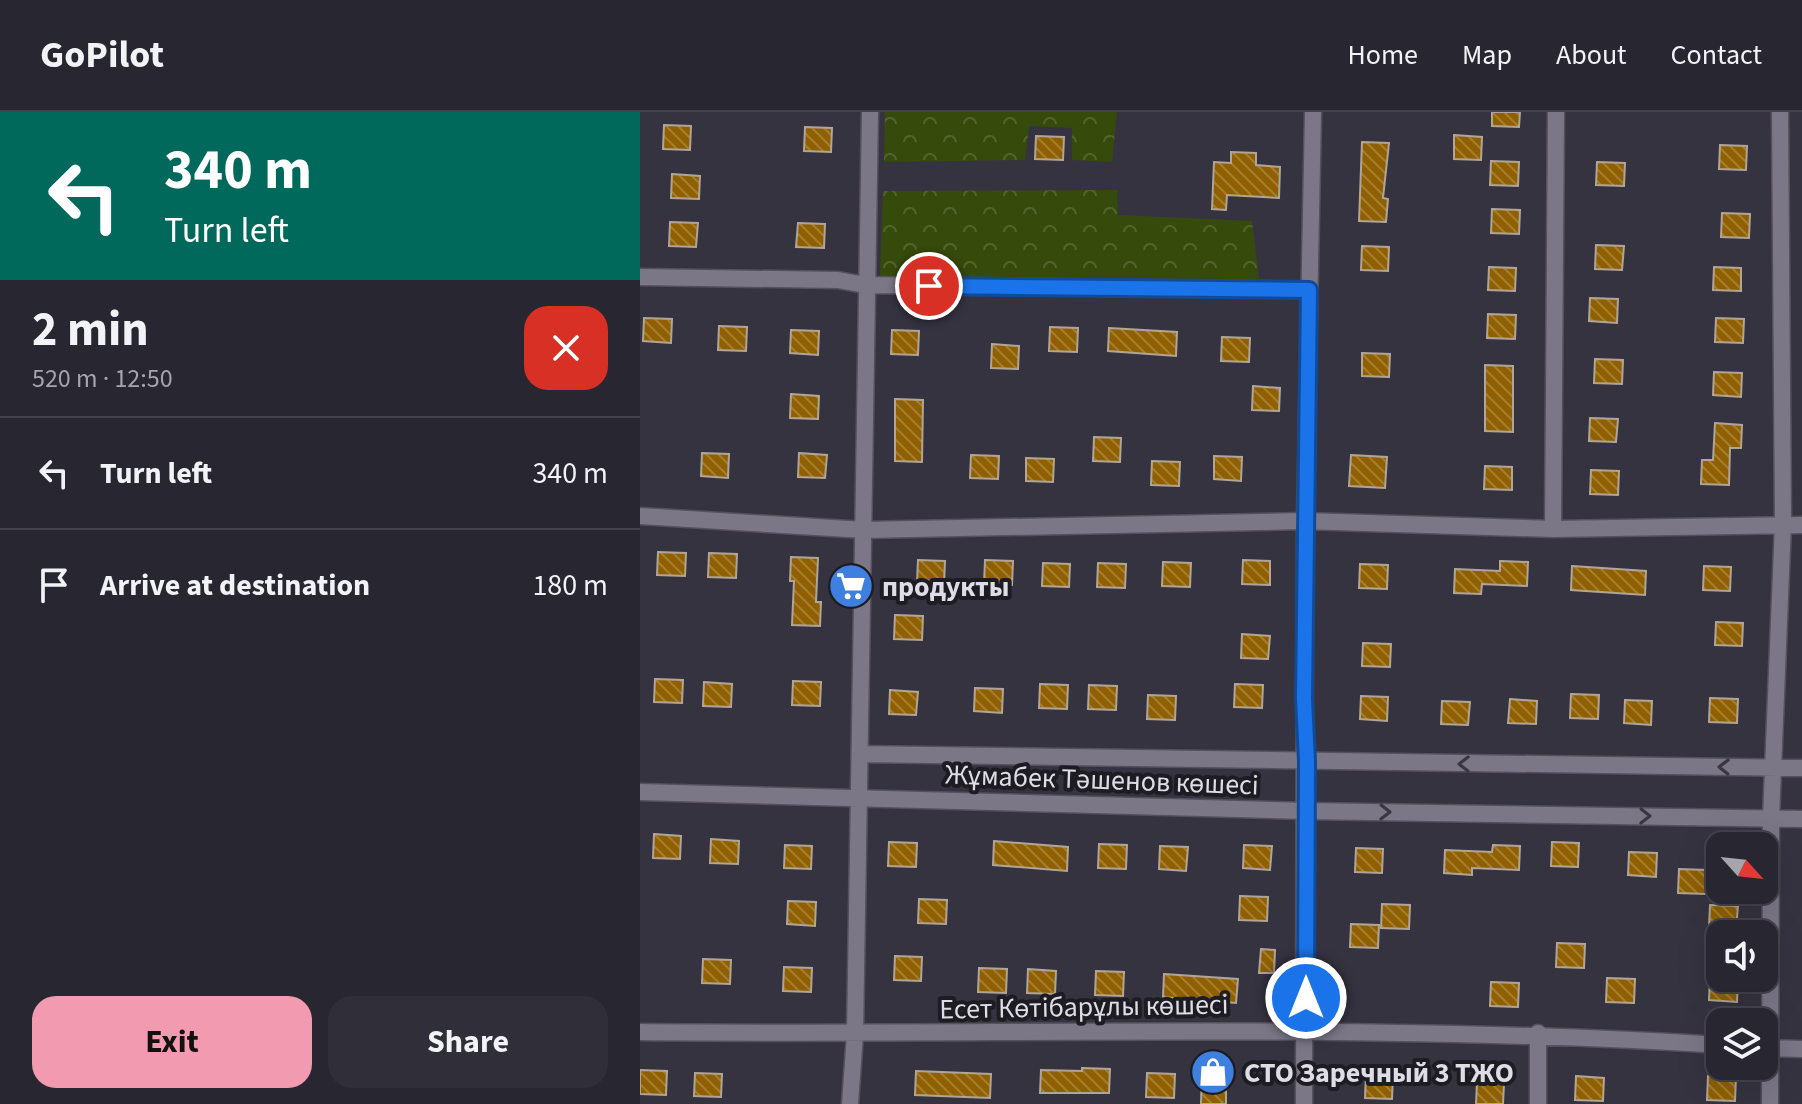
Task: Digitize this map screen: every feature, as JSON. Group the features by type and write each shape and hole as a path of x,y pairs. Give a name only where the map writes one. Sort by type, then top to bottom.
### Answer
{"street":[{"path":"850,1104 855,1034 870,112"},
{"path":"1304,1104 1307,811 1305,521 1313,112"},
{"path":"1553,529 1556,112"},
{"path":"1768,1008 1771,818 1783,524 1780,112"},
{"path":"640,277 838,280 865,285 1309,290"},
{"path":"640,516 864,530 1305,521 1553,529 1802,525"},
{"name":"Жұмабек Тәшенов көшесі","path":"860,754 1802,768"},
{"name":"Жұмабек Тәшенов көшесі","path":"640,792 1307,811 1802,819"},
{"name":"Есет Көтібарұлы көшесі","path":"640,1032 855,1034 1305,1029 1538,1033 1706,1044"},
{"path":"1538,1033 1538,1104"},
{"path":"1778,1048 1802,1049"},
{"path":"1769,1080 1770,1104"}],"green space":[{"path":"885,112 1117,112 1112,162 1072,160 1072,128 1029,126 1025,160 884,162"},
{"path":"1117,190 1118,215 1252,221 1259,279 880,279 883,191"}],"building":[{"path":"1492,112 1520,112 1519,127 1492,126"},
{"path":"664,125 691,126 690,150 663,149"},
{"path":"805,127 832,128 831,152 804,151"},
{"path":"1454,135 1482,137 1481,160 1454,159"},
{"path":"1036,136 1064,137 1063,160 1035,159"},
{"path":"1362,142 1389,143 1383,198 1388,199 1386,222 1359,221"},
{"path":"1720,145 1747,146 1746,170 1719,169"},
{"path":"1231,152 1256,153 1256,165 1280,167 1279,198 1227,195 1226,210 1212,209 1214,162 1231,163"},
{"path":"1491,161 1519,162 1518,186 1490,185"},
{"path":"1597,162 1625,163 1624,186 1596,185"},
{"path":"672,174 700,176 699,199 671,198"},
{"path":"1492,209 1520,210 1519,234 1491,233"},
{"path":"1722,213 1750,214 1749,238 1721,237"},
{"path":"670,222 698,223 696,247 669,246"},
{"path":"798,223 825,224 824,248 796,247"},
{"path":"1596,245 1624,246 1622,270 1595,269"},
{"path":"1362,246 1389,247 1388,271 1361,270"},
{"path":"1489,267 1516,268 1515,291 1488,290"},
{"path":"1714,267 1741,268 1741,291 1713,290"},
{"path":"1590,298 1618,299 1617,323 1589,321"},
{"path":"1488,314 1516,315 1515,339 1487,338"},
{"path":"644,318 672,319 671,343 643,341"},
{"path":"1716,318 1744,319 1743,343 1715,342"},
{"path":"719,326 747,327 746,351 718,350"},
{"path":"1050,327 1078,328 1077,352 1049,351"},
{"path":"1109,328 1177,332 1176,356 1108,351"},
{"path":"791,330 819,331 818,355 790,353"},
{"path":"892,330 919,331 918,355 891,354"},
{"path":"1222,337 1250,338 1249,362 1221,361"},
{"path":"992,344 1019,346 1018,369 991,368"},
{"path":"1362,353 1390,354 1389,377 1362,376"},
{"path":"1595,359 1623,360 1622,384 1594,383"},
{"path":"1485,365 1513,366 1513,432 1485,431"},
{"path":"1714,372 1742,373 1741,397 1713,395"},
{"path":"1253,386 1280,388 1279,411 1252,410"},
{"path":"791,394 819,396 818,419 790,418"},
{"path":"895,399 923,400 922,462 895,461"},
{"path":"1590,418 1618,419 1616,442 1589,441"},
{"path":"1715,423 1742,425 1741,448 1730,448 1729,485 1701,484 1702,460 1713,460"},
{"path":"1094,437 1121,438 1120,462 1093,461"},
{"path":"702,453 729,454 728,478 701,476"},
{"path":"799,453 827,455 825,478 798,477"},
{"path":"971,455 999,456 998,479 970,478"},
{"path":"1351,455 1387,457 1385,488 1349,486"},
{"path":"1214,456 1242,457 1241,481 1214,479"},
{"path":"1026,458 1054,459 1053,482 1026,481"},
{"path":"1152,461 1180,462 1179,486 1151,485"},
{"path":"1485,466 1512,467 1512,490 1484,489"},
{"path":"1591,470 1619,471 1618,495 1590,494"},
{"path":"658,552 686,553 685,576 657,575"},
{"path":"709,553 737,554 736,578 708,577"},
{"path":"791,557 818,558 816,602 821,602 820,626 792,625 794,581 790,581"},
{"path":"918,560 945,561 944,585 917,583"},
{"path":"985,560 1013,561 1012,585 984,584"},
{"path":"1243,560 1270,561 1270,585 1242,584"},
{"path":"1500,561 1528,562 1527,586 1482,584 1481,594 1454,593 1455,569 1500,571"},
{"path":"1163,562 1191,563 1190,587 1162,586"},
{"path":"1043,563 1070,564 1069,587 1042,586"},
{"path":"1098,563 1126,564 1125,588 1097,587"},
{"path":"1360,564 1388,565 1387,589 1359,588"},
{"path":"1572,566 1646,571 1645,595 1571,590"},
{"path":"1704,566 1731,567 1730,591 1703,590"},
{"path":"895,615 923,616 922,640 894,639"},
{"path":"1716,622 1743,623 1742,646 1715,645"},
{"path":"1242,634 1270,636 1268,659 1241,658"},
{"path":"1363,643 1391,644 1390,667 1362,666"},
{"path":"655,679 683,680 682,703 654,702"},
{"path":"793,681 821,682 820,706 792,705"},
{"path":"704,682 732,684 731,707 703,706"},
{"path":"1040,684 1068,685 1067,709 1039,708"},
{"path":"1235,684 1263,685 1262,708 1234,707"},
{"path":"1089,685 1117,686 1116,710 1088,709"},
{"path":"975,688 1003,689 1002,713 974,711"},
{"path":"890,690 918,692 916,715 889,714"},
{"path":"1571,694 1599,695 1598,719 1570,718"},
{"path":"1148,695 1176,696 1175,720 1147,719"},
{"path":"1361,696 1388,697 1387,721 1360,719"},
{"path":"1710,698 1738,699 1737,723 1709,722"},
{"path":"1510,699 1537,701 1536,724 1508,723"},
{"path":"1625,700 1652,701 1651,725 1624,723"},
{"path":"1442,701 1470,702 1468,725 1441,724"},
{"path":"654,834 681,836 680,859 653,858"},
{"path":"711,839 739,841 738,864 710,863"},
{"path":"994,841 1068,847 1067,871 993,865"},
{"path":"889,842 917,843 916,867 888,866"},
{"path":"1552,842 1579,843 1578,867 1551,866"},
{"path":"1099,844 1127,845 1126,869 1098,868"},
{"path":"785,845 812,846 811,869 784,868"},
{"path":"1244,845 1272,846 1270,870 1243,868"},
{"path":"1493,845 1520,846 1519,870 1472,868 1472,875 1444,873 1445,850 1492,852"},
{"path":"1160,846 1188,847 1186,871 1159,869"},
{"path":"1356,848 1383,849 1382,873 1355,872"},
{"path":"1629,852 1657,853 1656,877 1628,875"},
{"path":"1679,869 1706,870 1706,894 1678,893"},
{"path":"1240,896 1268,897 1267,921 1239,920"},
{"path":"919,899 947,900 946,924 918,923"},
{"path":"788,901 816,902 815,926 787,924"},
{"path":"1382,904 1410,905 1409,929 1381,928"},
{"path":"1710,905 1738,906 1737,920 1709,920"},
{"path":"1351,924 1379,925 1378,948 1350,947"},
{"path":"1557,943 1585,944 1584,968 1556,967"},
{"path":"1261,949 1275,950 1274,973 1259,973"},
{"path":"895,956 922,957 921,981 894,980"},
{"path":"703,959 731,960 730,984 702,983"},
{"path":"784,967 812,968 811,992 783,991"},
{"path":"979,968 1007,969 1006,993 978,992"},
{"path":"1028,969 1056,971 1055,994 1027,993"},
{"path":"1096,971 1124,972 1123,996 1095,995"},
{"path":"1164,974 1238,979 1236,1003 1163,997"},
{"path":"1607,978 1635,979 1634,1003 1606,1002"},
{"path":"1491,982 1519,983 1518,1007 1490,1006"},
{"path":"1709,992 1737,992 1737,1002 1709,1000"},
{"path":"1202,1066 1226,1067 1226,1104 1201,1104"},
{"path":"1082,1068 1110,1069 1109,1093 1040,1093 1041,1070 1082,1071"},
{"path":"640,1070 667,1071 666,1095 640,1094"},
{"path":"916,1071 991,1074 990,1098 915,1095"},
{"path":"695,1073 722,1074 721,1097 694,1096"},
{"path":"1147,1073 1175,1074 1174,1098 1146,1097"},
{"path":"1366,1074 1393,1075 1392,1099 1365,1098"},
{"path":"1576,1076 1604,1078 1603,1101 1575,1100"},
{"path":"1708,1080 1736,1080 1735,1101 1707,1100"},
{"path":"1477,1082 1504,1083 1503,1104 1476,1104"}],"place":[{"name":"продукты","path":"851,586"},
{"name":"СТО Заречный 3 ТЖО","path":"1213,1072"}],"route":[{"path":"929,286 1309,290 1304,699 1307,761 1306,998"}]}
